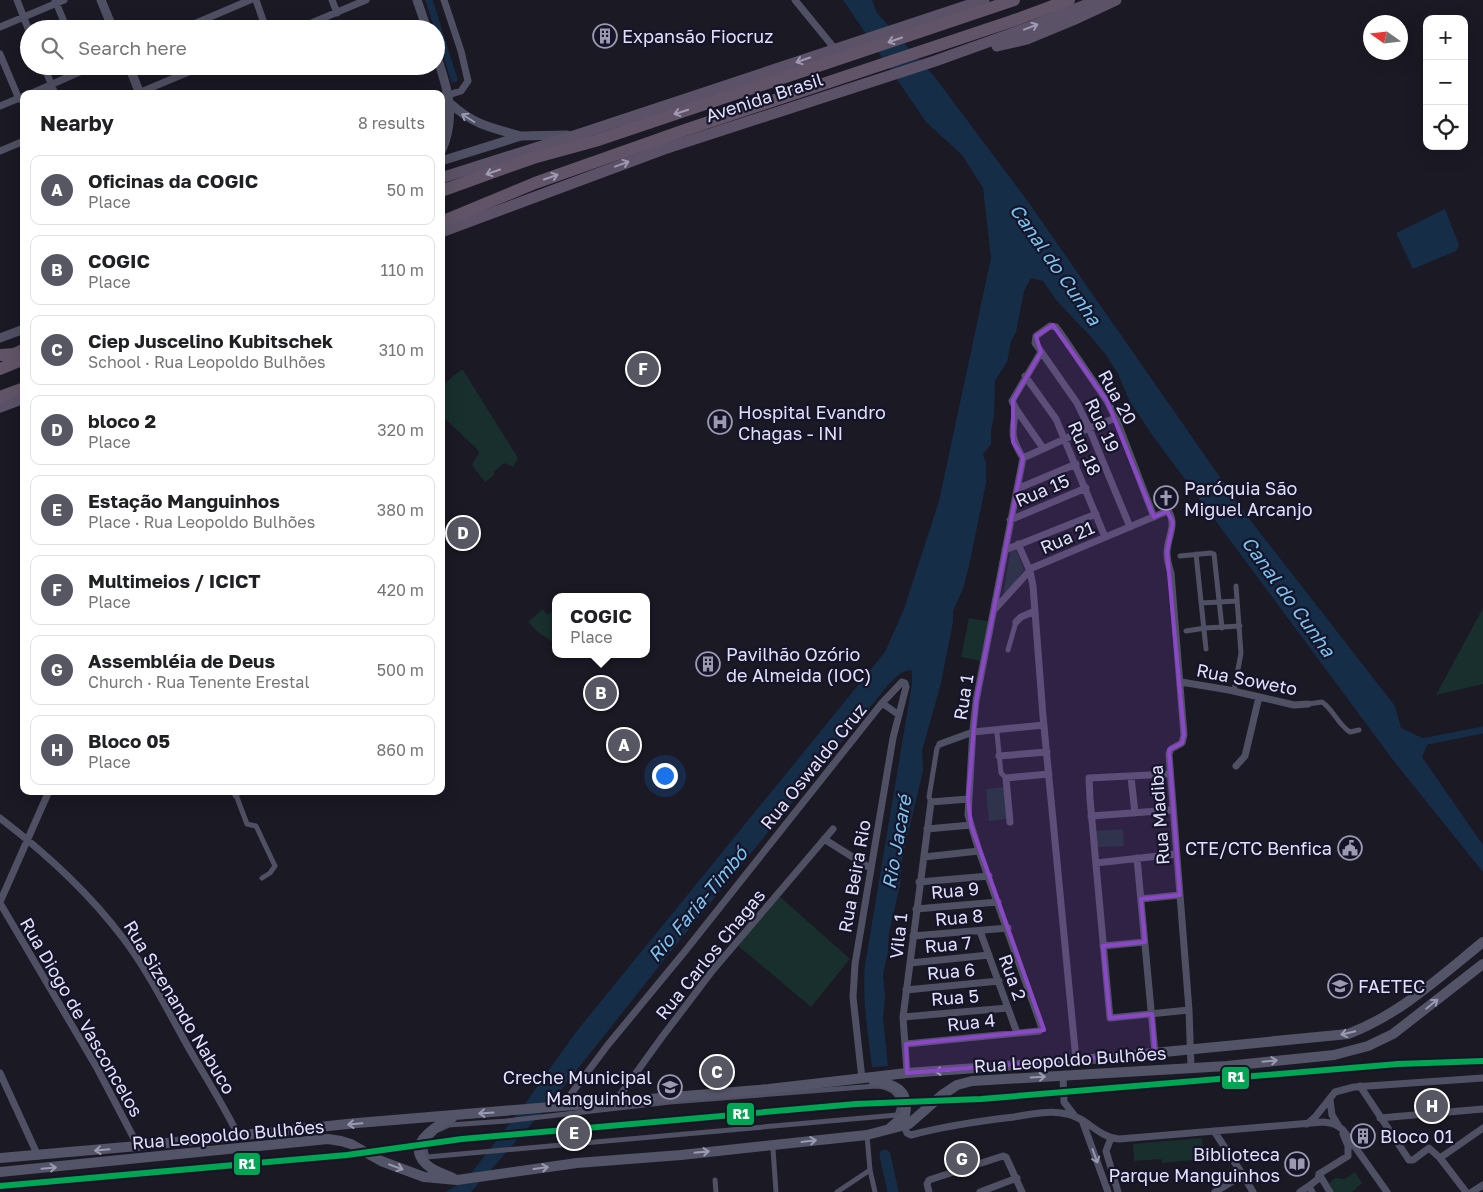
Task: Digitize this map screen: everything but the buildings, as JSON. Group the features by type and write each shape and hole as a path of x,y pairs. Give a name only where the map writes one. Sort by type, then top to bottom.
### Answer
{"highway":[{"name":"Avenida Brasil","path":"934,22 984,0"},
{"name":"Avenida Brasil","path":"445,190 533,158 595,141 851,49 934,22 1014,0"},
{"name":"Avenida Brasil","path":"445,231 860,78 941,44 1069,0"},
{"name":"Avenida Brasil","path":"445,220 535,183 688,129 860,78 936,61 1098,0"},
{"path":"947,57 1031,37 1116,0"},
{"name":"Avenida Brasil","path":"445,177 835,49 851,49"},
{"path":"0,357 20,354"},
{"path":"0,368 20,355"},
{"path":"0,397 20,390"},
{"path":"0,407 20,400"}],"main road":[{"name":"Rua Leopoldo Bulhões","path":"0,1158 38,1156 456,1115 517,1110 547,1112 562,1106 769,1089 907,1073 1191,1050 1348,1034 1370,1026 1392,1013 1483,942"},
{"name":"Rua Leopoldo Bulhões","path":"0,1172 328,1139 341,1140 381,1161 424,1177 461,1180 577,1163 681,1155 867,1135 904,1126 923,1113 942,1095 965,1082 1226,1066 1334,1055 1368,1046 1393,1034 1483,964"},
{"path":"865,1079 896,1086 904,1096 906,1104 905,1115 887,1130"},
{"path":"456,1115 435,1126 422,1139 419,1150 422,1158 432,1168 461,1180"},
{"path":"0,1168 30,1162 38,1156"}],"street":[{"path":"17,0 23,18"},
{"path":"0,27 64,0"},
{"path":"101,0 109,20"},
{"path":"205,20 250,0"},
{"path":"256,0 263,20"},
{"path":"332,0 337,13"},
{"path":"320,20 366,0"},
{"path":"417,0 424,20"},
{"path":"444,0 461,50 468,81 461,91 448,95"},
{"path":"795,0 835,49"},
{"path":"56,2 63,20"},
{"path":"0,54 20,96"},
{"path":"48,75 53,90"},
{"path":"38,90 70,75"},
{"path":"132,75 138,90"},
{"path":"146,90 182,75"},
{"path":"442,75 451,104 448,134 445,142"},
{"path":"0,106 20,98"},
{"path":"451,104 461,114 481,126 521,136"},
{"path":"445,160 521,136 583,133"},
{"path":"0,150 20,142"},
{"name":"Rua 20","path":"1035,343 1036,336 1045,329 1050,326 1056,327 1108,402 1154,517"},
{"path":"0,338 20,330"},
{"name":"Rua 19","path":"1035,343 1077,402 1130,527"},
{"path":"1041,352 1025,376 1013,400 1016,409 1043,448"},
{"name":"Rua 18","path":"1025,376 1056,419 1105,537"},
{"path":"1016,409 1013,442 1023,458 1065,438 1116,418"},
{"name":"Rua 1","path":"1023,458 976,701 968,815 979,851 1042,1024 1042,1028 1039,1030"},
{"path":"1017,488 1076,464"},
{"name":"Rua 15","path":"1010,520 1086,488"},
{"name":"Rua 21","path":"994,610 1032,568 1167,511"},
{"name":"Rua Madiba","path":"1167,511 1171,515 1173,522 1167,552 1171,573 1184,736 1182,743 1170,751 1170,774 1192,1067"},
{"path":"1005,550 1096,514"},
{"path":"1018,544 1030,571 1033,586 1044,725 1076,1060"},
{"path":"1196,554 1206,649"},
{"path":"1180,556 1214,554 1222,628"},
{"path":"1234,691 1240,652 1240,626 1236,586"},
{"path":"1201,603 1237,601"},
{"path":"1008,650 1016,622 1021,617 1035,611"},
{"path":"1186,632 1204,628 1240,626"},
{"name":"Rua Oswaldo Cruz","path":"562,1106 607,1046 686,950 882,703 902,682"},
{"name":"Rua Beira Rio","path":"865,1079 853,997 854,978 870,868 893,738 906,687 905,683 902,682"},
{"name":"Rua Soweto","path":"1181,682 1294,704 1308,704"},
{"path":"1236,766 1245,756 1259,697"},
{"path":"1308,704 1322,702 1332,710 1346,730 1350,732 1359,730"},
{"path":"882,703 899,715"},
{"path":"940,744 973,732 1044,725"},
{"path":"999,728 997,733 999,756 1001,773 1006,778 1010,822"},
{"name":"Vila 1","path":"907,1073 903,1016 919,882 931,802 929,797 937,748 940,744"},
{"path":"999,756 1047,752"},
{"path":"1006,778 1049,774"},
{"path":"1170,774 1089,778 1092,816 1110,1018 1189,1010"},
{"path":"1132,777 1135,813"},
{"path":"0,903 46,795"},
{"path":"238,795 247,824 256,826 276,866 262,878"},
{"path":"931,802 968,799"},
{"path":"1092,816 1172,810"},
{"name":"Rua Sizenando Nabuco","path":"0,818 27,839 88,898 105,915 124,939 151,982 238,1135"},
{"path":"927,829 971,825"},
{"name":"Rua Carlos Chagas","path":"615,1102 713,970 832,829"},
{"path":"824,838 870,868"},
{"path":"924,857 979,851"},
{"path":"1096,863 1176,854"},
{"path":"1137,858 1155,1053"},
{"path":"919,882 989,876"},
{"path":"1141,899 1180,895"},
{"name":"Rua 9","path":"916,909 998,902"},
{"name":"Rua Diogo de Vasconcelos","path":"0,903 100,1074 138,1146"},
{"name":"Rua 8","path":"913,936 1008,928"},
{"name":"Rua 2","path":"980,931 1017,1033"},
{"path":"1103,946 1145,942"},
{"name":"Rua 7","path":"910,963 989,955"},
{"name":"Rua 6","path":"906,990 999,981"},
{"name":"Rua 5","path":"903,1016 1008,1008"},
{"name":"Rua 4","path":"906,1044 1039,1030"},
{"path":"0,1073 38,1156"},
{"path":"1063,1076 1064,1102 1074,1115"},
{"path":"1307,1124 1331,1097 1341,1090 1360,1086 1483,1078"},
{"path":"876,1086 891,1089 900,1101 897,1115 427,1157 425,1150 428,1139 441,1128 449,1125 506,1121 547,1112 876,1086"},
{"path":"1360,1086 1409,1160 1413,1160 1429,1148 1440,1158 1466,1192"},
{"path":"1300,1192 1311,1189 1319,1174 1348,1156 1348,1146 1330,1110 1331,1097"},
{"path":"1380,1118 1483,1109"},
{"path":"904,1126 907,1133 911,1134 966,1123 1042,1113 1065,1113 1074,1115 1111,1138 1118,1139 1324,1122 1339,1126 1388,1192"},
{"path":"1082,1120 1108,1192"},
{"path":"1440,1158 1483,1128"},
{"path":"1214,1131 1253,1192"},
{"path":"867,1135 874,1192"},
{"path":"1111,1138 1106,1152 1118,1192"},
{"path":"773,1150 776,1192"},
{"path":"929,1192 927,1184 929,1180 1000,1156 1006,1157 1022,1192"},
{"path":"837,1192 870,1170"},
{"path":"1319,1174 1330,1192"},
{"path":"1215,1192 1243,1175"},
{"path":"980,1192 1017,1178"},
{"path":"715,1180 716,1192"},
{"path":"1472,1192 1483,1186"}],"highlighted area":[{"path":"1053,325 1107,401 1154,517 1167,511 1173,522 1167,552 1184,735 1182,743 1169,750 1180,895 1141,899 1145,942 1103,946 1110,1018 1152,1014 1155,1053 907,1073 906,1044 1044,1030 971,825 968,799 976,701 1023,458 1013,442 1013,400 1041,352 1036,336"}],"green space":[{"path":"463,370 518,458 513,467 504,463 485,482 472,465 479,453 478,450 445,419 445,383"},
{"path":"1012,550 1016,550 1024,570 1003,596 1010,553"},
{"path":"1483,608 1483,684 1436,695"},
{"path":"543,609 547,615 552,612 552,641 539,633 528,622"},
{"path":"969,618 988,621 980,661 961,657"},
{"path":"1004,787 1007,819 989,821 986,789"},
{"path":"1123,829 1124,846 1096,847 1095,831"},
{"path":"777,894 850,959 811,1007 736,944"},
{"path":"1202,1138 1204,1159 1162,1163 1161,1159 1134,1161 1133,1144"},
{"path":"1355,1172 1362,1183 1352,1192 1334,1192 1329,1183 1335,1178 1345,1179"}],"water":[{"path":"843,0 872,0 877,13 934,76 1029,203 1247,516 1395,706 1401,728 1429,741 1422,757 1483,845 1483,872 1393,760 1155,439 1130,402 1118,374 1106,355 1057,301 1043,281 1031,278 1024,291 1016,332 1011,341 1007,362 995,381 991,444 983,454 986,463 986,483 969,566 963,589 953,611 953,622 941,683 922,751 923,771 902,859 900,885 889,933 888,952 883,975 885,997 883,1018 888,1066 872,1067 864,978 912,684 912,671 908,670 888,685 672,950 557,1095 471,1192 445,1192 465,1181 527,1101 576,1032 885,652 904,609 939,501 991,258 983,188 962,155 926,122"},
{"path":"1445,209 1459,245 1456,251 1413,269 1396,233"}],"waterway":[{"path":"429,0 435,20"},
{"path":"445,51 454,79"},
{"path":"1422,742 1483,730"},
{"name":"Rio Jacaré","path":"885,1155 893,1192"}],"transit line":[{"name":"R1","path":"0,1186 347,1155 462,1139 856,1104 981,1099 1398,1064 1483,1061"}],"place":[{"name":"Expansão Fiocruz","path":"605,36"},
{"name":"Multimeios / ICICT","path":"643,369"},
{"name":"Hospital Evandro Chagas - INI","path":"720,422"},
{"name":"Paróquia São Miguel Arcanjo","path":"1166,498"},
{"name":"bloco 2","path":"463,533"},
{"name":"Pavilhão Ozório de Almeida (IOC)","path":"708,664"},
{"name":"COGIC","path":"601,693"},
{"name":"Oficinas da COGIC","path":"624,745"},
{"name":"CTE/CTC Benfica","path":"1350,848"},
{"name":"FAETEC","path":"1340,986"},
{"name":"Ciep Juscelino Kubitschek","path":"717,1072"},
{"name":"Creche Municipal Manguinhos","path":"670,1087"},
{"name":"Bloco 05","path":"1432,1106"},
{"name":"Estação Manguinhos","path":"574,1133"},
{"name":"Bloco 01","path":"1363,1136"},
{"name":"Assembléia de Deus","path":"962,1159"},
{"name":"Biblioteca Parque Manguinhos","path":"1297,1164"}],"water label":[{"name":"Canal do Cunha","path":"1056,264"},
{"name":"Canal do Cunha","path":"1289,596"},
{"name":"Rio Faria-Timbó","path":"697,904"}]}
